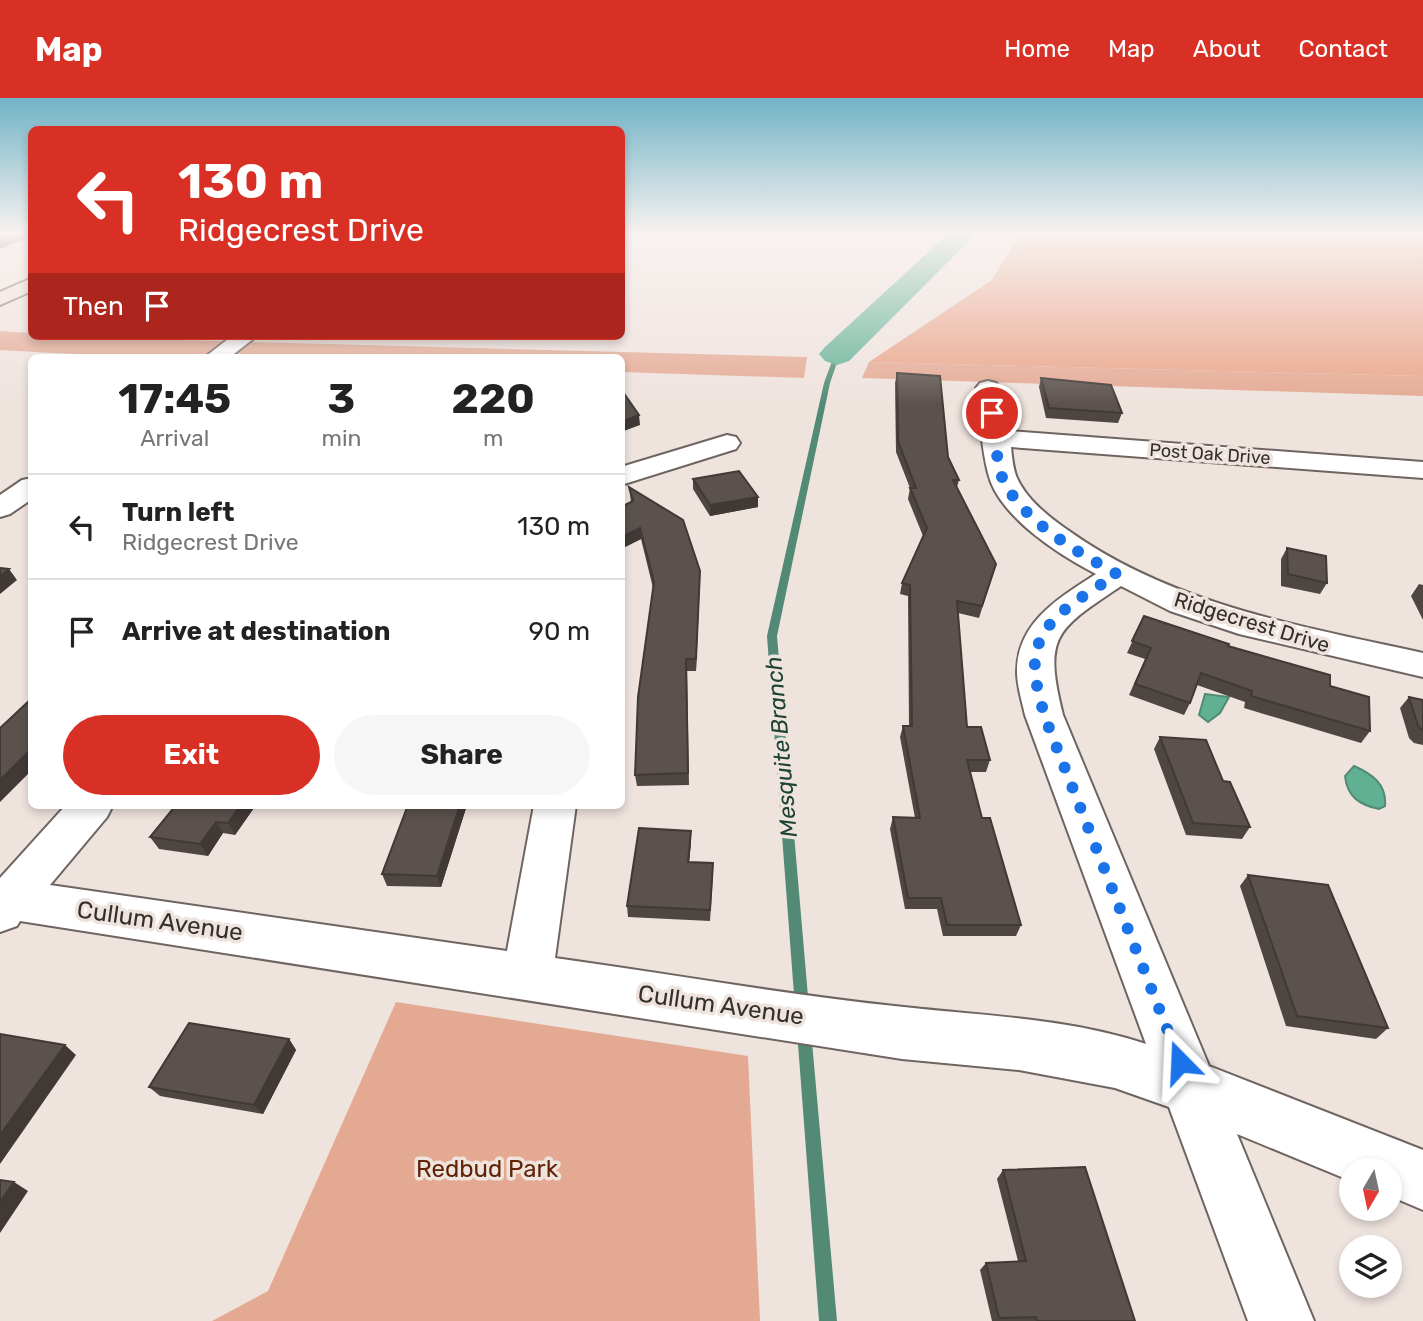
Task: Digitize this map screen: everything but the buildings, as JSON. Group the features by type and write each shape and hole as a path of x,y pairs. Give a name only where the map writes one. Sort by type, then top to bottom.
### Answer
{"street":[{"path":"0,299 17,291"},
{"path":"220,354 241,340"},
{"name":"Ridgecrest Drive","path":"988,388 1002,476 1015,499 1044,527 1081,554 1182,604 1251,626 1335,647 1423,664"},
{"name":"Post Oak Drive","path":"996,438 1423,470"},
{"path":"625,475 727,443"},
{"path":"0,508 28,489"},
{"path":"1117,574 1049,621 1037,645 1035,671 1044,715 1281,1321"},
{"path":"3,903 88,809"},
{"path":"527,978 554,809"},
{"name":"Cullum Avenue","path":"3,903 902,1033 1019,1044 1115,1061 1190,1087 1423,1180"}],"green space":[{"path":"0,331 28,333 28,340 180,340 807,357 804,378 625,372 625,354 77,354 0,350"},
{"path":"869,362 1423,376 1423,396 862,378"},
{"name":"Redbud Park","path":"396,1002 748,1056 760,1321 212,1321 268,1291"}],"shaded area":[{"path":"975,291 1423,291 1423,376 869,362"},
{"path":"1205,694 1229,697 1220,713 1208,722 1199,715"},
{"path":"1354,766 1367,773 1381,786 1385,806 1379,809 1372,807 1352,795 1345,776"}],"waterway":[{"name":"Mesquite Branch","path":"837,354 903,291"},
{"name":"Mesquite Branch","path":"802,1008 772,636 827,383 837,354"},
{"name":"Mesquite Branch","path":"804,1031 828,1321"}],"route":[{"path":"992,413 1002,476 1015,499 1044,527 1081,554 1117,574 1049,621 1037,645 1035,671 1044,715 1180,1062"}]}
